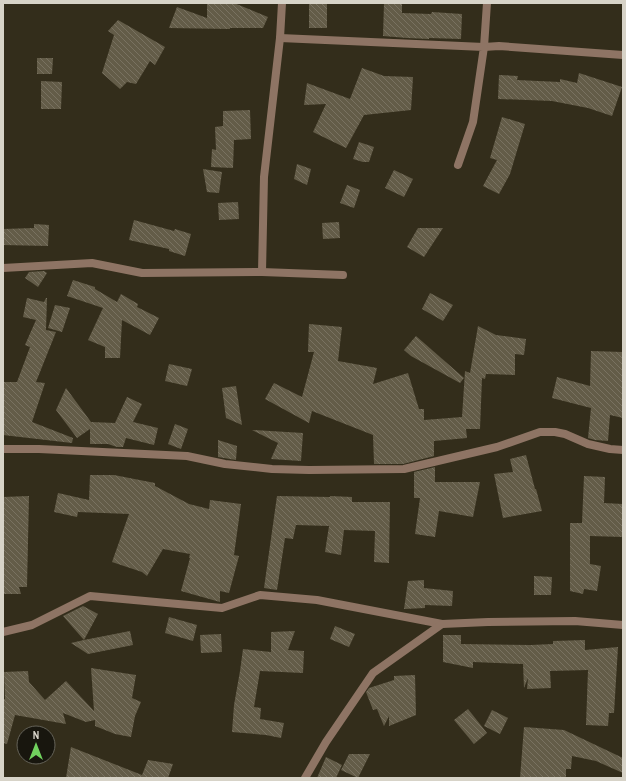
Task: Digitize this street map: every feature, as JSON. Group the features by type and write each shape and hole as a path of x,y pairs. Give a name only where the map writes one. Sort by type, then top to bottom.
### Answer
{"street":[{"path":"262,272 264,177 280,38 282,3"},
{"path":"458,166 473,122 484,47 487,3"},
{"path":"280,38 484,47 500,46 623,55"},
{"path":"3,268 92,263 142,273 262,272 343,275"},
{"path":"3,449 39,449 187,456 225,464 272,469 309,470 404,469 497,447 540,432 565,434 588,444 610,449 623,450"},
{"path":"3,632 32,626 90,596 222,608 260,595 317,600 442,624 575,621 623,625"},
{"path":"305,778 326,742 373,673 442,624"}],"building":[{"path":"207,3 234,3 268,17 263,28 169,28 177,7 207,18"},
{"path":"309,3 327,3 327,28 309,28"},
{"path":"384,3 402,3 402,13 431,14 432,12 462,14 461,39 429,39 383,36"},
{"path":"118,20 165,47 155,65 150,61 136,84 127,82 120,89 102,73 114,35 108,31"},
{"path":"37,58 53,58 52,74 37,74"},
{"path":"362,68 384,76 413,77 411,110 364,115 346,148 313,132 326,104 304,105 307,83 350,99"},
{"path":"579,73 622,87 612,116 588,108 552,101 498,99 499,75 518,76 517,80 560,82 560,79 577,83"},
{"path":"41,81 62,82 61,109 41,109"},
{"path":"250,110 251,139 234,140 233,168 211,167 212,149 216,150 215,127 223,126 223,111"},
{"path":"502,117 525,124 510,174 499,194 483,186 497,160 490,158"},
{"path":"359,142 374,147 369,162 353,159"},
{"path":"297,164 311,169 307,185 294,179"},
{"path":"203,169 222,172 219,193 207,192"},
{"path":"394,170 413,179 404,197 385,188"},
{"path":"347,185 360,190 354,208 340,203"},
{"path":"238,202 239,219 219,220 218,203"},
{"path":"134,220 191,234 185,256 169,251 169,249 129,240"},
{"path":"339,222 340,238 323,239 322,223"},
{"path":"34,224 49,225 48,246 3,245 3,229 34,228"},
{"path":"418,228 443,228 424,257 407,247"},
{"path":"44,271 47,273 38,287 25,278 29,272"},
{"path":"73,280 95,287 95,289 117,302 121,294 138,304 137,307 159,318 150,335 122,320 120,358 105,358 105,347 88,340 103,308 67,296"},
{"path":"430,293 453,305 443,321 422,309"},
{"path":"27,298 44,302 47,298 46,330 56,332 36,382 45,383 32,422 73,438 72,443 3,435 3,382 17,382 30,347 25,345 36,320 23,317"},
{"path":"55,305 70,308 62,332 48,328"},
{"path":"309,324 342,327 338,361 377,368 373,384 408,373 419,409 424,409 424,420 462,417 465,371 470,373 478,326 496,335 526,339 524,355 515,354 515,375 486,374 485,379 482,378 480,429 466,429 467,438 434,441 434,456 403,464 374,464 373,435 312,411 309,423 265,399 274,383 302,397 314,352 308,352"},
{"path":"416,336 464,378 460,383 411,356 404,350"},
{"path":"591,351 623,352 623,418 610,415 608,441 588,438 591,408 552,398 557,377 590,386"},
{"path":"169,364 192,369 187,386 165,381"},
{"path":"236,386 242,425 226,418 222,388"},
{"path":"66,388 91,422 115,423 127,397 142,404 133,422 158,428 154,445 126,438 123,447 108,444 90,444 90,429 77,438 56,410"},
{"path":"175,424 188,429 181,449 168,444"},
{"path":"252,430 303,433 301,461 271,459 278,443"},
{"path":"218,440 237,446 236,460 218,457"},
{"path":"526,455 542,511 503,518 494,474 513,472 510,459"},
{"path":"435,467 435,482 480,482 473,517 439,511 435,537 415,534 420,498 414,498 414,472"},
{"path":"90,475 114,475 155,483 155,486 189,504 209,509 210,500 241,504 234,555 239,556 229,593 220,591 220,602 181,591 190,554 163,549 147,576 142,572 112,562 129,514 78,512 77,517 54,512 58,493 89,500"},
{"path":"584,476 605,477 604,503 623,504 623,537 590,536 590,564 601,566 597,591 584,589 583,594 570,591 570,523 582,523"},
{"path":"29,496 27,587 19,587 21,594 3,594 3,497"},
{"path":"277,496 352,497 352,502 390,502 389,563 374,562 375,531 344,530 341,555 325,552 329,526 296,525 293,539 285,538 277,590 264,588"},
{"path":"534,576 552,577 551,595 534,595"},
{"path":"424,580 424,588 453,591 452,606 425,605 425,608 404,609 408,581"},
{"path":"83,606 98,614 84,640 63,616"},
{"path":"169,617 197,625 193,641 165,633"},
{"path":"335,626 355,634 349,647 330,639"},
{"path":"130,631 133,645 88,654 71,643"},
{"path":"295,631 288,650 304,651 303,673 260,671 254,707 261,708 260,719 284,723 281,738 232,732 234,705 243,649 271,652 271,632"},
{"path":"221,634 222,652 201,653 200,635"},
{"path":"443,635 461,635 461,644 531,645 553,644 553,641 585,640 585,650 618,647 614,713 609,713 608,726 586,725 588,670 550,671 551,688 527,689 528,678 524,688 523,664 473,662 473,668 443,662"},
{"path":"91,668 136,675 132,698 141,702 135,716 131,737 115,734 95,726 95,720 86,722 63,713 66,724 15,715 7,744 3,743 3,699 5,699 4,672 28,671 29,682 45,700 66,681 94,711"},
{"path":"415,675 416,715 389,726 389,716 384,726 377,709 373,710 366,692 369,688 394,680 394,676"},
{"path":"468,709 487,733 474,744 454,720"},
{"path":"492,710 508,718 500,734 484,726"},
{"path":"524,727 564,730 623,758 623,773 596,761 572,756 571,769 566,769 566,778 520,778"},
{"path":"71,747 142,775 148,760 173,764 168,778 66,778"},
{"path":"349,754 370,754 358,778 341,770"},
{"path":"326,757 342,765 336,778 317,778"}]}
